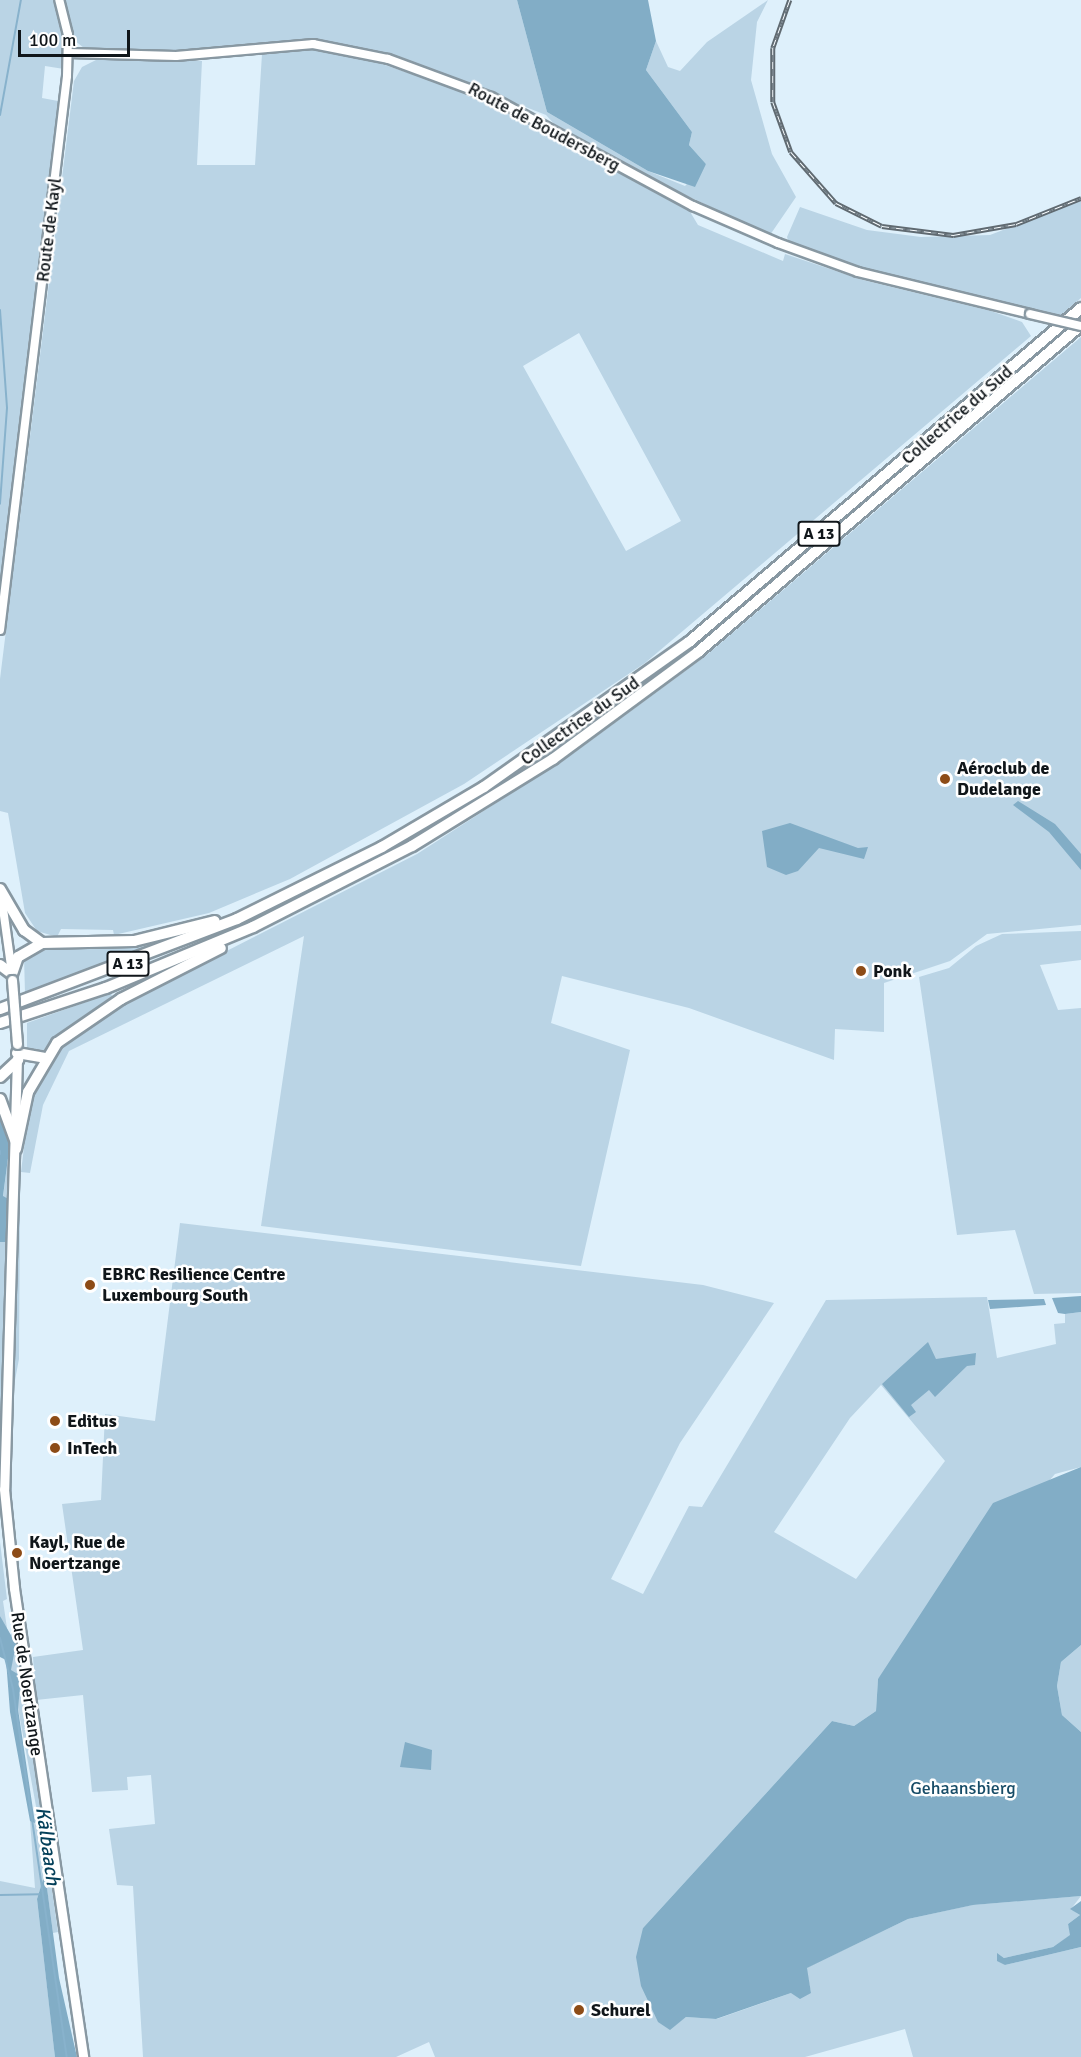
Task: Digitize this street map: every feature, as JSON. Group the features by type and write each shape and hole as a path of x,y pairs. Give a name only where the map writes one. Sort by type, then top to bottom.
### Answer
{"highway":[{"name":"Collectrice du Sud","path":"0,1009 102,975 253,911 448,809 616,697 795,555 1081,308"},
{"name":"Collectrice du Sud","path":"0,1023 106,988 252,927 432,834 627,706 805,564 1081,326"},
{"path":"0,890 24,930 42,943 18,957 12,977 0,965"},
{"name":"A 13","path":"42,943 134,941 253,911"},
{"name":"A 13","path":"16,1149 28,1092 44,1058 97,1013 252,927"},
{"path":"0,1077 17,1052 44,1058"},
{"path":"0,1099 12,1120 16,1149"}],"main road":[{"name":"Route de Kayl","path":"0,630 69,53 59,0"},
{"name":"Route de Boudersberg","path":"69,53 176,56 312,44 388,59 491,97 693,207 778,243 858,272 1081,326"},
{"path":"0,890 12,977"},
{"name":"Rue de Noertzange","path":"12,977 17,1052 16,1149 3,1428 5,1508 83,2057"}],"shaded area":[{"path":"0,0 54,0 66,44 64,69 45,66 42,98 58,101 0,582"},
{"path":"63,0 517,0 547,112 648,171 685,186 706,164 689,145 692,132 646,70 656,41 668,67 680,71 707,42 768,0 757,22 751,80 772,154 796,197 770,235 658,182 557,127 546,115 415,63 313,40 182,52 84,48 74,40"},
{"path":"307,48 361,57 483,98 689,210 698,225 783,261 785,254 863,280 991,311 1022,322 1031,336 645,663 464,784 290,879 209,913 114,935 113,930 61,929 57,937 37,931 25,913 8,813 0,811 0,679 74,81 82,67 100,58 202,61 197,165 255,165 262,54","holes":["579,333 681,521 626,551 523,366"]},
{"path":"1081,200 1081,298 1060,316 899,279 789,243 787,237 800,207 867,230 921,237 990,235"},
{"path":"1081,337 1081,925 987,934 950,961 884,983 884,1032 835,1029 834,1060 689,1008 562,976 551,1023 630,1050 581,1266 261,1226 304,936 69,1051 43,1105 30,1173 21,1172 30,1098 67,1040 109,1011 417,854 575,752 703,658"},
{"path":"1081,931 1081,960 1040,965 1058,1010 1081,1008 1081,1293 1034,1294 1015,1230 957,1235 919,977 949,968 976,946 1002,934"},
{"path":"154,941 156,946 25,993 24,957 42,947"},
{"path":"111,993 113,999 40,1054 27,1051 27,1023"},
{"path":"10,1144 14,1200 20,1201 19,1359 12,1396 12,1508 5,1508 0,1482 0,1242 8,1242 3,1197"},
{"path":"180,1223 703,1285 774,1303 680,1443 611,1579 643,1594 689,1506 702,1507 826,1300 987,1297 997,1358 1056,1344 1054,1324 1065,1323 1065,1314 1081,1312 1081,1467 1055,1474 878,1679 876,1711 854,1726 832,1721 643,1928 670,2029 686,2017 717,2019 791,1993 811,1993 806,1968 908,1919 972,1905 1081,1896 1071,1909 1080,1915 1068,1924 1071,1935 1053,1947 1004,1958 998,1954 1005,1965 1081,1947 1081,2057 913,2057 905,2029 805,2057 435,2057 429,2042 396,2057 143,2057 133,1886 117,1885 109,1829 155,1824 151,1775 127,1777 128,1790 92,1792 83,1695 36,1700 33,1657 83,1650 62,1504 101,1500 105,1414 155,1421","holes":["881,1385 945,1461 856,1579 774,1532 850,1418"]},
{"path":"0,1542 7,1599 3,1601 8,1635 16,1634 58,1932 53,1933 45,1874 37,1899 55,2057 0,2057 0,1881 35,1888 30,1821 38,1817 11,1670 12,1635 9,1640 0,1616"},
{"path":"1081,1645 1081,1732 1062,1715 1057,1686 1061,1662"}],"green space":[{"path":"517,0 648,0 656,41 646,70 692,132 689,145 706,164 695,187 648,171 547,112"},
{"path":"1018,801 1055,824 1081,854 1081,870 1049,832 1013,805"},
{"path":"790,823 858,848 868,847 864,859 819,848 798,871 786,875 767,867 762,831"},
{"path":"0,1119 10,1143 3,1196 10,1200 8,1242 0,1242"},
{"path":"1081,1296 1081,1312 1065,1314 1058,1313 1052,1298"},
{"path":"1044,1299 1046,1305 990,1309 988,1300"},
{"path":"928,1342 936,1359 976,1353 975,1365 967,1366 935,1397 929,1390 911,1405 916,1412 909,1417 882,1384"},
{"name":"Gehaansbierg","path":"1081,1467 1081,1645 1061,1662 1057,1686 1062,1715 1081,1732 1081,1896 973,1905 908,1919 807,1968 811,1993 800,1999 791,1993 716,2019 686,2017 670,2030 658,2022 641,1986 636,1957 643,1928 832,1721 854,1726 876,1711 878,1679 993,1503"},
{"path":"0,1616 16,1644 11,1670 21,1676 18,1709 35,1823 30,1821 10,1712 6,1660 0,1657"},
{"path":"405,1742 432,1750 431,1770 400,1767"},
{"path":"45,1873 59,1978 77,2057 55,2057 37,1899"},
{"path":"1081,1901 1081,1947 1005,1965 997,1961 997,1953 1004,1958 1053,1947 1070,1935 1068,1924 1080,1915 1070,1909"}],"waterway":[{"name":"Kälbaach","path":"0,115 21,0"},
{"path":"0,310 7,408 0,504"},
{"name":"Kälbaach","path":"0,1638 13,1689 67,2057"},
{"path":"0,1895 39,1894"}],"railway":[{"path":"790,0 773,48 773,102 791,152 836,203 882,226 953,235 1016,224 1081,198"}],"place":[{"name":"Aéroclub de Dudelange","path":"945,779"},
{"name":"Ponk","path":"861,971"},
{"name":"EBRC Resilience Centre Luxembourg South","path":"90,1285"},
{"name":"Editus","path":"55,1421"},
{"name":"InTech","path":"55,1448"},
{"name":"Kayl, Rue de Noertzange","path":"17,1553"},
{"name":"Schurel","path":"579,2010"}]}
